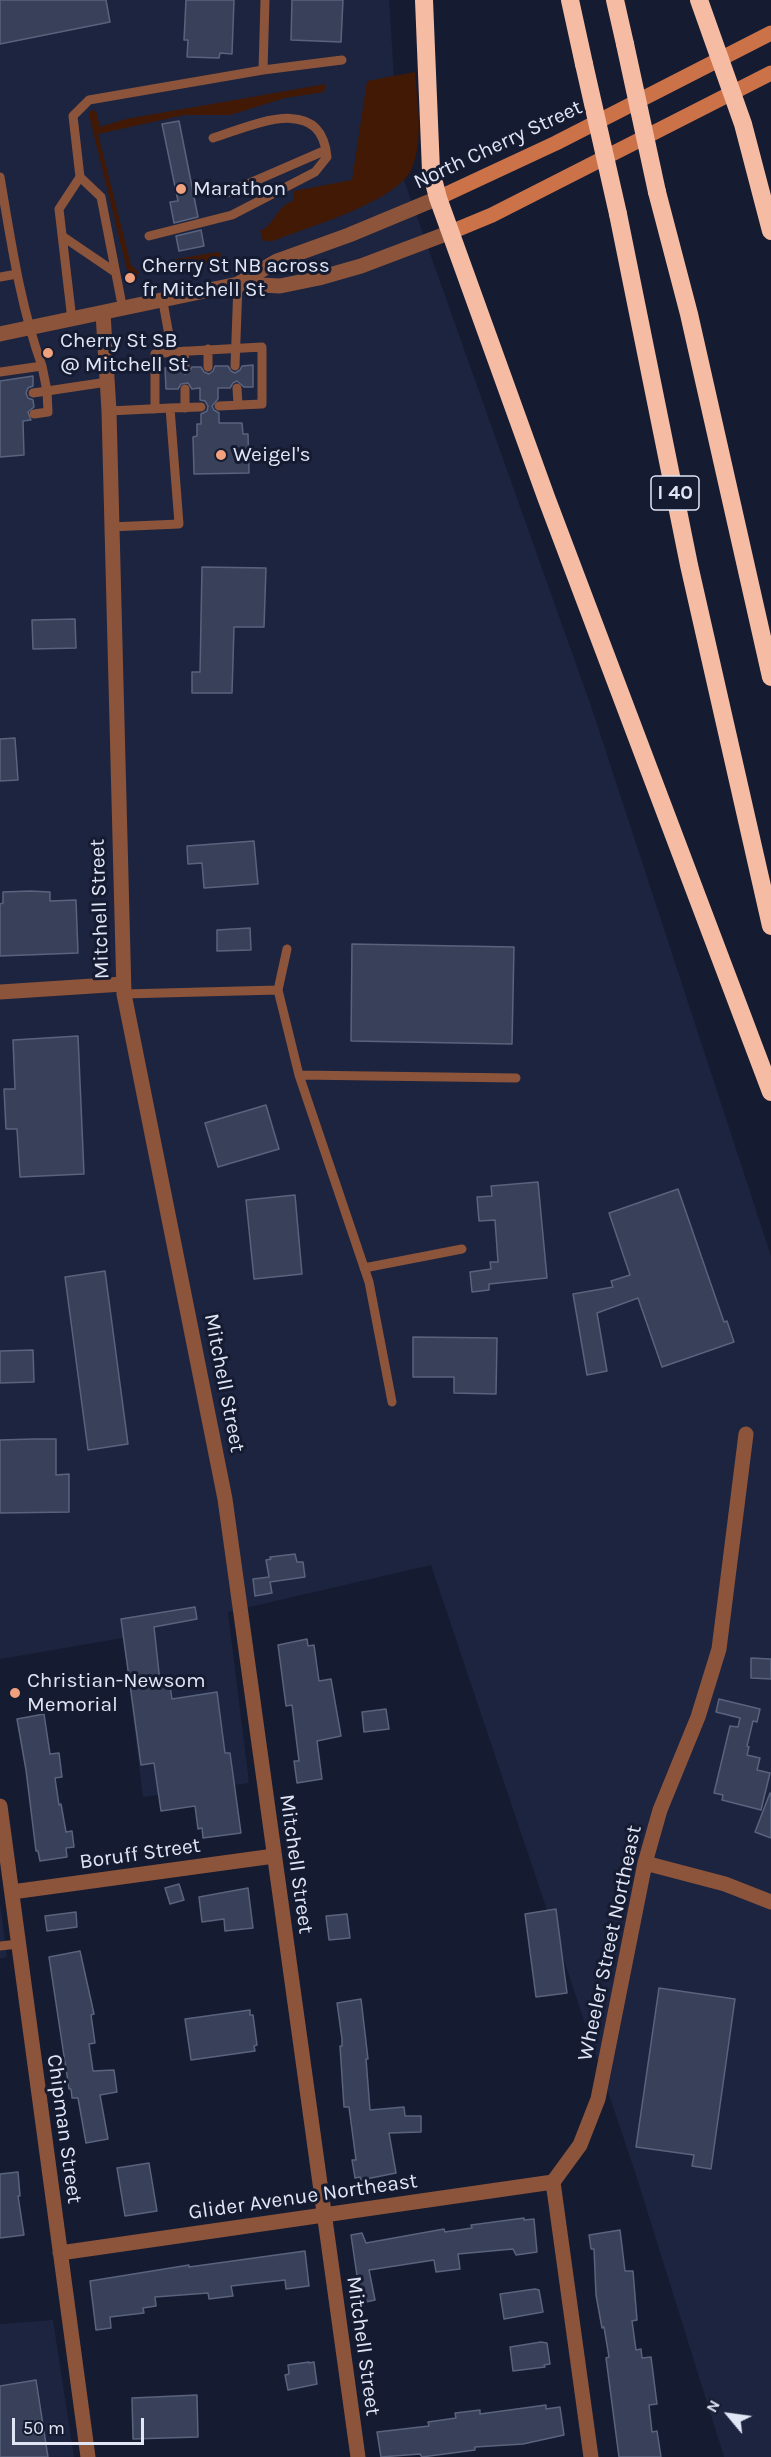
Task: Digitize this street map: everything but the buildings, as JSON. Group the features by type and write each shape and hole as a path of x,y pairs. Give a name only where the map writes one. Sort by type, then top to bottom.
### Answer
{"highway":[{"path":"424,0 431,171 438,198 546,497 771,1092"},
{"name":"I 40","path":"570,0 618,214 689,565 771,926"},
{"name":"I 40","path":"615,0 657,192 689,314 771,677"},
{"path":"699,0 743,124 771,231"}],"main road":[{"name":"North Cherry Street","path":"438,198 496,172 771,33"},
{"name":"North Cherry Street","path":"451,232 492,215 771,73"}],"street":[{"name":"North Cherry Street","path":"238,284 277,261 349,235 438,198"},
{"name":"North Cherry Street","path":"0,334 163,302 238,284 280,286 319,278 361,266 451,232"},
{"name":"Mitchell Street","path":"104,313 109,411 110,527 124,989 225,1499 358,2457"},
{"path":"0,992 124,989"},
{"name":"Wheeler Street Northeast","path":"553,2182 580,2145 598,2099 645,1863 660,1810 698,1717 719,1649 746,1434"},
{"name":"Chipman Street","path":"0,1806 88,2457"},
{"name":"Boruff Street","path":"12,1892 274,1856"},
{"path":"645,1863 725,1884 771,1902"},
{"path":"553,2182 591,2457"},
{"name":"Glider Avenue Northeast","path":"60,2253 553,2182"}],"lane":[{"path":"263,70 265,0"},
{"path":"72,320 59,209 80,177 73,116 89,100 263,70 342,60"},
{"path":"149,236 232,215 315,172 327,157 322,135 312,124 295,118 273,119 213,138"},
{"path":"227,193 326,150"},
{"path":"0,177 17,274 29,329 42,366 46,391 48,412 34,414"},
{"path":"80,177 101,197 123,310"},
{"path":"62,236 115,272"},
{"path":"0,277 17,274"},
{"path":"236,366 238,284"},
{"path":"163,302 172,352"},
{"path":"155,409 155,354 262,347 262,404 219,406"},
{"path":"208,349 208,367"},
{"path":"184,351 184,367"},
{"path":"0,372 42,366"},
{"path":"33,393 107,382"},
{"path":"237,387 238,404"},
{"path":"185,389 185,408"},
{"path":"109,411 201,407"},
{"path":"110,527 178,524 170,408"},
{"path":"287,948 278,990 300,1075 369,1282 392,1402"},
{"path":"124,989 278,990"},
{"path":"300,1075 516,1078"},
{"path":"364,1268 462,1249"},
{"path":"0,1946 18,1944"}],"shaded area":[{"path":"0,0 389,0 400,169 592,709 771,1256 771,2457 724,2457 636,2175 431,1565 228,1612 249,1783 143,1797 123,1638 0,1659"},
{"path":"415,72 419,120 418,145 412,168 403,180 389,192 350,212 273,241 263,241 260,231 283,207 293,201 294,191 352,180 367,81"},
{"path":"326,84 324,92 285,98 230,115 184,115 98,134 131,265 139,272 136,280 130,282 89,115 91,110 96,111 100,127 126,119"},
{"path":"218,252 222,255 219,259 178,270 173,266 176,259"},
{"path":"0,1903 7,1957 0,1959"},
{"path":"53,2320 74,2457 0,2457 0,2324"}],"place":[{"name":"Marathon","path":"181,189"},
{"name":"Cherry St NB across fr Mitchell St","path":"130,278"},
{"name":"Cherry St SB @ Mitchell St","path":"48,353"},
{"name":"Weigel's","path":"221,455"},
{"name":"Christian-Newsom Memorial","path":"15,1693"}]}
